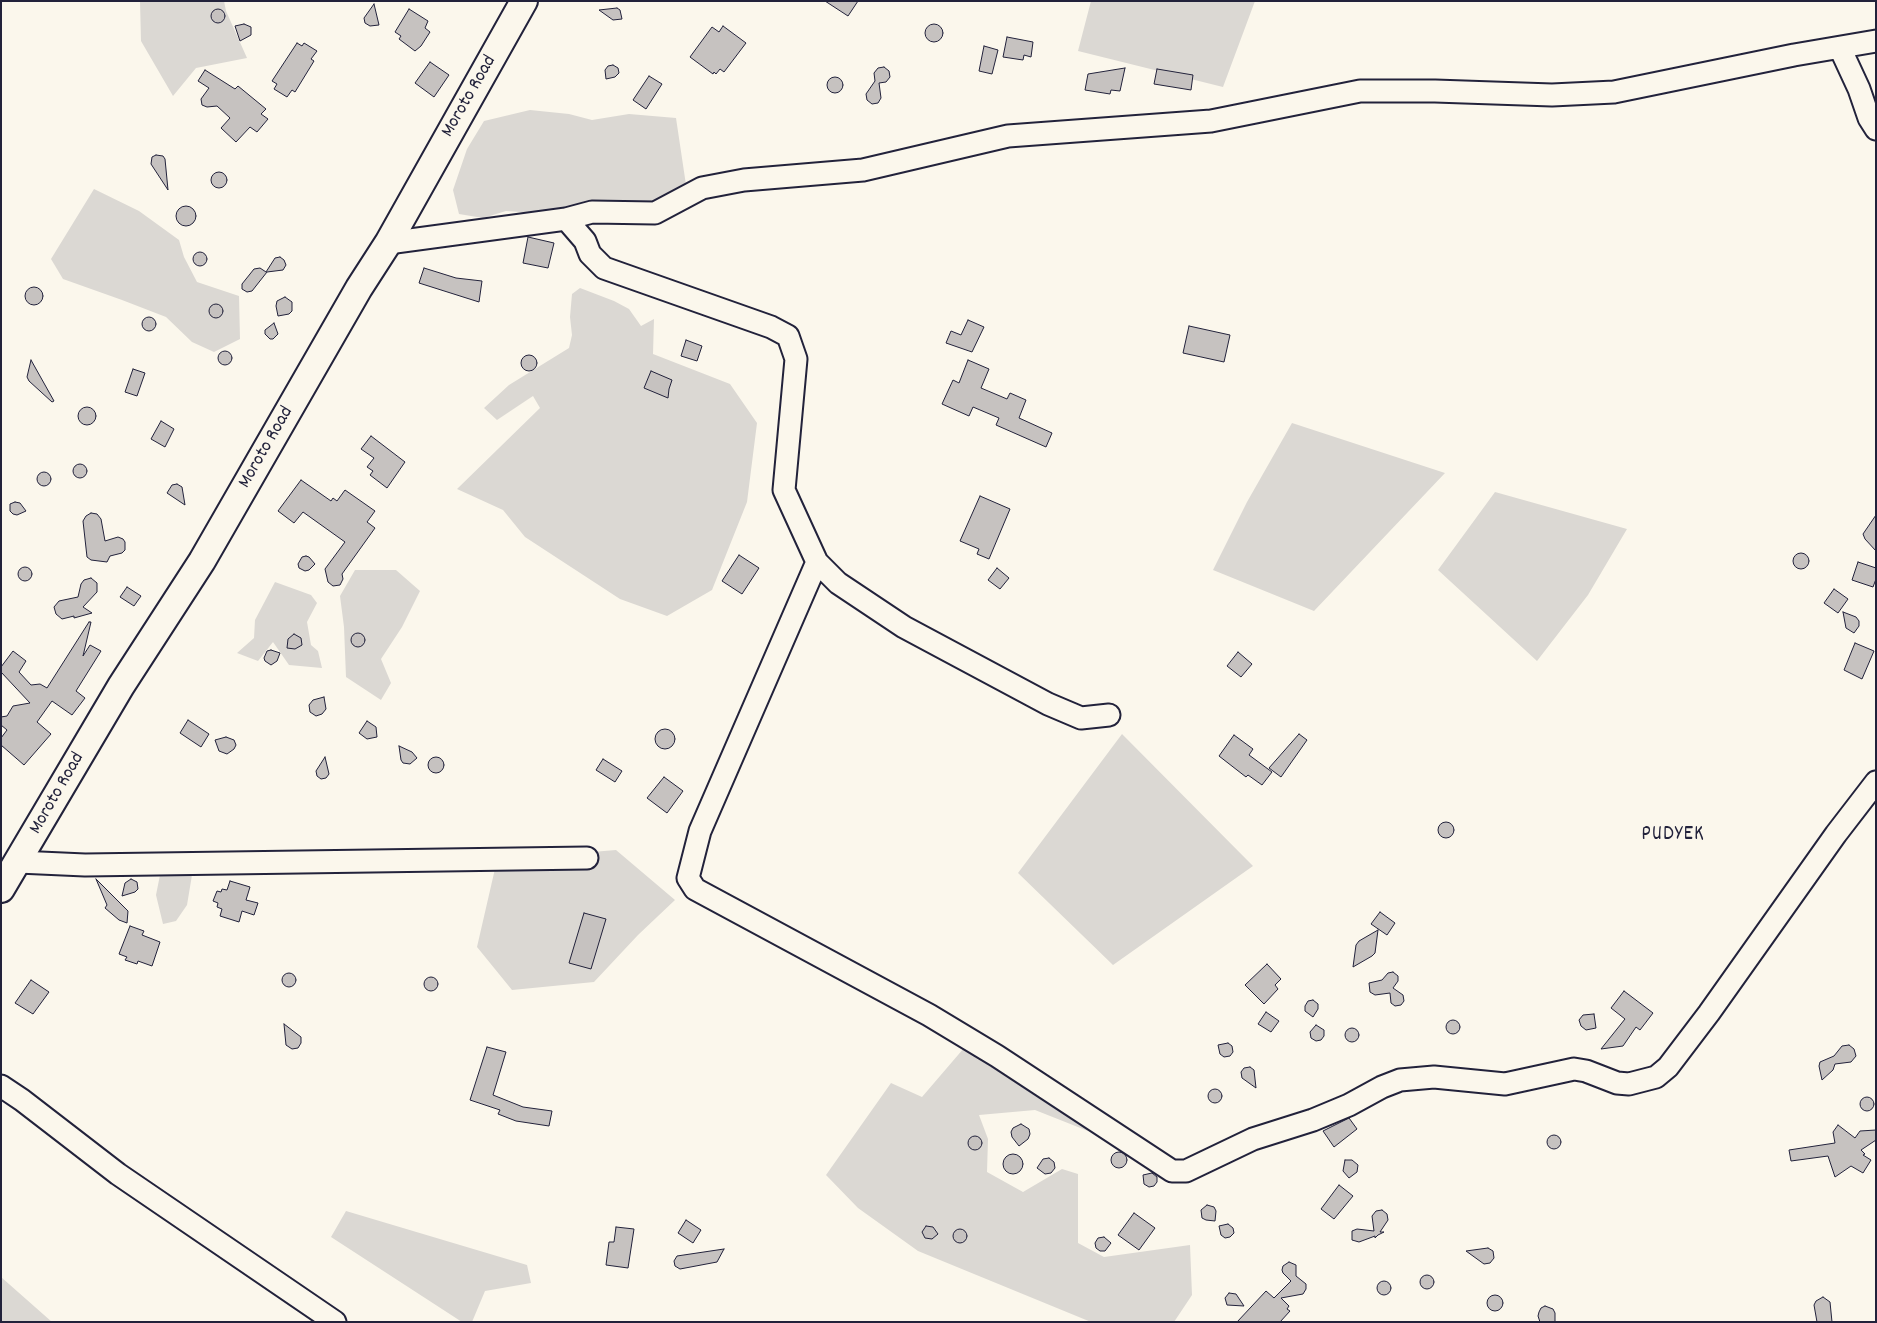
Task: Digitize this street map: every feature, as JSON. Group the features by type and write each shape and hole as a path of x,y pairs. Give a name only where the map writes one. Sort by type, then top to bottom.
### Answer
{"main road":[{"name":"Moroto Road","path":"1,889 121,686 202,561 359,288 388,243 524,1"}],"street":[{"path":"388,243 566,219 592,212 655,212 702,188 744,180 863,170 1008,136 1211,121 1360,91 1435,90 1552,95 1614,92 1794,55 1876,41"},
{"path":"1840,48 1859,89 1869,118 1876,129"},
{"path":"566,219 585,241 590,254 604,268 772,327 788,336 796,359 784,490 817,562 838,583 904,627 1048,704 1081,718 1109,715"},
{"path":"817,562 700,831 688,878 694,889 929,1015 997,1056 1172,1171 1186,1171 1253,1139 1313,1120 1400,1080 1434,1077 1505,1084 1574,1069 1586,1071 1617,1084 1629,1084 1656,1077 1668,1067 1709,1013 1836,834 1876,782"},
{"path":"18,862 85,865 587,858"},
{"path":"1,1086 118,1174 334,1322"}],"shaded area":[{"path":"140,1 224,1 226,11 247,58 196,68 173,96 141,41"},
{"path":"1091,1 1255,1 1223,87 1078,51"},
{"path":"530,110 569,114 592,120 629,114 676,118 686,185 653,202 615,205 588,200 562,209 536,213 506,211 483,218 459,214 453,190 467,149 484,121"},
{"path":"94,189 139,211 179,240 184,257 197,282 239,296 240,339 214,352 192,342 166,317 63,279 51,259"},
{"path":"580,288 629,309 641,326 654,319 653,354 730,384 757,423 747,502 712,590 667,616 620,599 525,537 503,510 457,489 540,408 533,396 497,420 484,408 509,385 569,348 572,335 570,317 572,294"},
{"path":"1292,423 1445,473 1314,611 1213,570 1247,502"},
{"path":"1495,492 1627,529 1588,595 1537,661 1438,570"},
{"path":"355,570 396,570 420,591 402,627 381,659 391,683 381,700 346,677 344,627 340,596"},
{"path":"275,582 311,595 317,603 307,622 311,645 318,651 322,668 289,665 273,642 258,661 237,653 254,638 255,620"},
{"path":"1122,734 1253,866 1113,965 1018,873"},
{"path":"616,850 675,900 638,935 594,982 512,990 477,947 497,860"},
{"path":"256,863 254,875 192,875 187,905 176,921 163,924 156,895 160,875 167,867"},
{"path":"976,1034 1088,1131 1035,1110 979,1115 988,1139 987,1172 1023,1192 1062,1169 1078,1174 1078,1243 1104,1257 1190,1245 1192,1295 1174,1322 1091,1322 918,1251 858,1208 826,1175 891,1083 922,1097"},
{"path":"346,1211 527,1265 531,1283 485,1291 472,1322 462,1322 331,1237"},
{"path":"1,1277 52,1322 1,1322"}],"building":[{"path":"825,1 858,1 848,16"},
{"path":"374,4 379,25 370,26 365,23 364,18"},
{"path":"617,8 620,10 622,19 613,20 599,10"},
{"path":"218,9 223,11 225,16 223,21 218,23 213,21 211,16 213,11"},
{"path":"409,9 428,21 425,28 430,32 421,46 415,51 399,39 401,36 395,32"},
{"path":"244,24 251,27 251,35 240,41 235,26"},
{"path":"930,24 938,24 943,29 941,40 930,42 925,37 925,29"},
{"path":"723,26 746,43 724,72 720,69 716,74 714,72 713,74 690,57 712,27 719,32"},
{"path":"1007,37 1033,42 1031,57 1024,55 1023,60 1003,57"},
{"path":"297,43 302,46 304,43 317,51 311,59 314,61 295,92 292,90 287,97 274,89 277,84 272,81"},
{"path":"984,46 998,50 992,74 979,71"},
{"path":"430,62 449,75 434,97 415,83"},
{"path":"613,65 618,68 619,73 615,77 606,79 605,70 608,66"},
{"path":"884,67 889,71 890,77 886,82 879,83 881,98 878,103 872,104 867,100 866,94 875,81 874,73 878,68"},
{"path":"1125,68 1120,91 1111,90 1110,94 1085,90 1088,74"},
{"path":"1157,69 1193,75 1191,90 1154,84"},
{"path":"205,70 235,89 238,86 266,109 261,114 268,119 257,132 250,127 236,142 221,128 230,118 217,106 207,107 202,105 201,99 209,88 198,81"},
{"path":"649,76 662,84 646,109 633,100"},
{"path":"832,77 838,77 843,82 841,91 832,93 827,88 827,82"},
{"path":"156,155 163,156 165,159 168,190 151,164 152,157"},
{"path":"219,172 227,180 219,188 211,180"},
{"path":"186,206 193,209 196,216 193,223 186,226 179,223 176,216 179,209"},
{"path":"528,237 554,243 548,268 523,263"},
{"path":"200,252 205,254 207,259 205,264 200,266 195,264 193,259 195,254"},
{"path":"280,257 286,265 283,270 267,272 252,291 247,292 242,289 242,284 254,269 260,268 266,272 275,258"},
{"path":"424,268 456,278 482,281 479,302 419,283"},
{"path":"34,287 40,290 43,296 40,302 34,305 28,302 25,296 28,290"},
{"path":"285,297 292,302 292,311 289,314 278,316 277,301"},
{"path":"216,304 221,306 223,311 221,316 216,318 211,316 209,311 211,306"},
{"path":"149,317 154,319 156,324 154,329 149,331 144,329 142,324 144,319"},
{"path":"968,320 984,327 972,352 946,343 951,331 961,335"},
{"path":"274,323 278,334 273,339 270,339 265,334 265,330"},
{"path":"1189,326 1230,335 1224,362 1183,353"},
{"path":"686,340 702,346 697,361 681,356"},
{"path":"222,351 228,351 232,358 228,365 222,365 218,361 218,355"},
{"path":"529,355 535,357 537,363 535,369 529,371 523,369 521,363 523,357"},
{"path":"31,360 54,401 52,402 29,381 27,377"},
{"path":"968,360 989,369 981,388 1007,399 1010,393 1026,400 1019,418 1052,433 1046,447 996,425 999,418 973,407 969,416 942,404 953,380 959,383"},
{"path":"133,369 145,373 137,396 125,392"},
{"path":"651,371 672,380 668,398 644,388"},
{"path":"87,407 93,410 96,416 93,422 87,425 81,422 78,416 81,410"},
{"path":"161,421 174,429 165,447 151,439"},
{"path":"371,436 405,462 387,488 370,475 373,471 367,467 374,458 361,449"},
{"path":"80,464 85,466 87,471 85,476 80,478 75,476 73,471 75,466"},
{"path":"44,472 49,474 51,479 49,484 44,486 39,484 37,479 39,474"},
{"path":"301,480 331,501 333,498 337,501 345,490 375,511 367,522 375,528 342,574 343,579 340,585 333,586 328,582 325,569 345,542 303,512 294,523 278,511"},
{"path":"177,484 182,487 185,505 167,493 172,485"},
{"path":"980,496 1010,509 989,559 977,554 979,549 960,541"},
{"path":"20,503 26,511 17,515 13,514 10,511 10,504"},
{"path":"91,513 97,514 101,519 105,541 118,537 125,542 125,550 122,553 110,556 107,562 91,560 87,557 83,521"},
{"path":"1876,515 1876,551 1863,534"},
{"path":"1801,553 1809,561 1801,569 1793,561"},
{"path":"739,555 759,568 742,594 722,581"},
{"path":"306,556 315,564 305,571 299,568 298,564 302,557"},
{"path":"1858,562 1876,568 1876,579 1873,587 1852,580"},
{"path":"25,567 30,569 32,574 30,579 25,581 20,579 18,574 20,569"},
{"path":"997,568 1009,578 1000,589 988,580"},
{"path":"91,578 97,583 97,592 83,607 92,613 62,619 56,614 54,607 59,601 78,597 81,584 84,580"},
{"path":"127,587 141,596 134,606 120,597"},
{"path":"1834,589 1848,599 1838,613 1824,603"},
{"path":"1843,612 1856,617 1859,621 1859,626 1854,633 1846,628"},
{"path":"89,622 91,622 83,656 90,645 101,651 76,691 85,698 72,715 52,701 37,722 51,734 24,765 1,745 1,738 7,730 1,725 1,717 7,716 13,706 30,703 1,672 1,667 13,651 26,661 19,672 31,685 40,684 47,688"},
{"path":"358,633 363,635 365,640 363,645 358,647 353,645 351,640 353,635"},
{"path":"294,634 301,638 302,645 295,649 287,648 288,639"},
{"path":"1855,643 1874,651 1862,679 1844,670"},
{"path":"271,650 280,653 277,661 271,665 264,658 267,651"},
{"path":"1238,652 1252,664 1241,677 1227,666"},
{"path":"324,697 326,709 322,714 316,716 310,712 309,705 313,700"},
{"path":"188,720 209,734 201,747 180,733"},
{"path":"367,721 376,727 377,737 367,739 359,733"},
{"path":"665,729 672,732 675,739 672,746 665,749 658,746 655,739 658,732"},
{"path":"1299,734 1307,740 1281,777 1269,768"},
{"path":"1234,735 1253,749 1249,755 1272,772 1262,785 1248,775 1246,777 1219,756"},
{"path":"226,737 234,740 236,745 227,754 219,751 215,740"},
{"path":"399,746 412,752 417,758 410,764 403,763"},
{"path":"325,757 329,774 326,778 321,779 317,776 316,771"},
{"path":"433,757 439,757 444,762 442,771 433,773 428,768 428,762"},
{"path":"603,759 622,771 615,782 596,770"},
{"path":"664,777 683,791 667,813 647,798"},
{"path":"1446,822 1452,824 1454,830 1452,836 1446,838 1440,836 1438,830 1440,824"},
{"path":"96,879 128,911 127,923 119,920 105,908 107,905"},
{"path":"131,879 137,882 138,889 135,892 122,896 125,883"},
{"path":"230,881 250,887 246,900 258,903 254,915 242,911 239,922 220,916 222,909 217,907 218,903 213,901 217,891 227,890"},
{"path":"1380,912 1395,923 1387,935 1371,924"},
{"path":"584,913 606,919 591,969 569,963"},
{"path":"130,926 144,931 142,935 160,942 152,966 138,961 137,964 125,960 127,957 119,954"},
{"path":"1378,930 1375,953 1353,967 1356,945 1359,941"},
{"path":"1267,964 1281,979 1275,985 1278,989 1264,1004 1245,985"},
{"path":"1393,972 1398,976 1398,981 1393,988 1403,995 1404,1001 1401,1005 1395,1006 1391,1003 1390,993 1375,995 1370,992 1369,983 1382,980 1388,973"},
{"path":"289,973 294,975 296,980 294,985 289,987 284,985 282,980 284,975"},
{"path":"431,977 436,979 438,984 436,989 431,991 426,989 424,984 426,979"},
{"path":"31,980 49,992 33,1014 15,1003"},
{"path":"1624,991 1653,1013 1640,1030 1636,1027 1623,1046 1601,1049 1625,1019 1611,1008"},
{"path":"1313,1000 1318,1004 1318,1009 1313,1017 1305,1011 1305,1006 1308,1001"},
{"path":"1266,1012 1279,1021 1271,1032 1258,1024"},
{"path":"1594,1014 1596,1028 1586,1030 1581,1026 1579,1020 1583,1015"},
{"path":"1453,1020 1458,1022 1460,1027 1458,1032 1453,1034 1448,1032 1446,1027 1448,1022"},
{"path":"284,1024 301,1037 301,1043 298,1048 292,1049 286,1045"},
{"path":"1316,1025 1324,1030 1324,1036 1321,1040 1316,1041 1311,1038 1310,1032"},
{"path":"1352,1028 1357,1030 1359,1035 1357,1040 1352,1042 1347,1040 1345,1035 1347,1030"},
{"path":"1228,1043 1232,1046 1233,1052 1230,1056 1224,1057 1220,1054 1218,1045"},
{"path":"1849,1045 1854,1049 1856,1056 1851,1062 1835,1064 1833,1070 1822,1080 1820,1062 1834,1056 1842,1046"},
{"path":"487,1047 506,1052 493,1095 523,1107 552,1111 549,1126 516,1121 498,1114 500,1110 470,1100"},
{"path":"1250,1067 1254,1070 1256,1088 1242,1078 1241,1072 1244,1068"},
{"path":"1215,1089 1220,1091 1222,1096 1220,1101 1215,1103 1210,1101 1208,1096 1210,1091"},
{"path":"1864,1097 1870,1097 1874,1104 1870,1111 1864,1111 1860,1107 1860,1101"},
{"path":"1349,1118 1357,1129 1334,1147 1323,1131"},
{"path":"1021,1124 1029,1129 1030,1134 1028,1139 1019,1146 1012,1137 1011,1132 1013,1128"},
{"path":"1838,1125 1855,1138 1860,1131 1876,1130 1876,1140 1861,1150 1865,1154 1863,1155 1871,1160 1863,1173 1851,1166 1835,1177 1828,1156 1791,1161 1789,1150 1835,1143 1833,1132"},
{"path":"1551,1135 1557,1135 1561,1142 1557,1149 1551,1149 1547,1145 1547,1139"},
{"path":"972,1136 978,1136 982,1143 978,1150 972,1150 968,1146 968,1140"},
{"path":"1116,1152 1122,1152 1127,1157 1125,1166 1116,1168 1111,1163 1111,1157"},
{"path":"1013,1154 1020,1157 1023,1164 1020,1171 1013,1174 1006,1171 1003,1164 1006,1157"},
{"path":"1049,1158 1054,1162 1055,1168 1051,1173 1045,1174 1037,1168 1043,1159"},
{"path":"1345,1160 1352,1160 1358,1165 1357,1172 1349,1178 1343,1171"},
{"path":"1152,1173 1157,1177 1157,1182 1154,1186 1149,1187 1144,1184 1143,1175"},
{"path":"1339,1185 1353,1196 1334,1219 1321,1209"},
{"path":"1207,1205 1214,1207 1216,1211 1215,1221 1202,1218 1201,1210"},
{"path":"1382,1210 1387,1214 1388,1220 1380,1232 1384,1232 1375,1238 1375,1236 1359,1242 1352,1240 1352,1231 1357,1229 1374,1231 1372,1216 1376,1211"},
{"path":"1134,1213 1155,1228 1139,1250 1118,1235"},
{"path":"686,1220 701,1230 693,1243 678,1233"},
{"path":"1228,1224 1233,1228 1234,1233 1230,1237 1225,1238 1221,1235 1219,1226"},
{"path":"926,1226 933,1227 938,1234 932,1239 925,1238 922,1232"},
{"path":"616,1227 634,1229 628,1268 606,1265 609,1242 614,1242"},
{"path":"960,1229 965,1231 967,1236 965,1241 960,1243 955,1241 953,1236 955,1231"},
{"path":"1104,1237 1111,1243 1105,1251 1100,1251 1096,1248 1095,1243 1098,1238"},
{"path":"1488,1248 1493,1251 1494,1258 1490,1263 1484,1264 1466,1251"},
{"path":"724,1249 717,1262 680,1269 675,1266 674,1261 677,1256"},
{"path":"1289,1262 1296,1265 1296,1276 1306,1284 1303,1294 1281,1298 1289,1306 1287,1309 1290,1311 1280,1322 1237,1322 1266,1291 1274,1298 1291,1281 1282,1270 1283,1266"},
{"path":"1427,1275 1432,1277 1434,1282 1432,1287 1427,1289 1422,1287 1420,1282 1422,1277"},
{"path":"1381,1281 1387,1281 1391,1288 1387,1295 1381,1295 1377,1291 1377,1285"},
{"path":"1229,1293 1236,1294 1244,1306 1227,1305 1225,1298"},
{"path":"1495,1295 1501,1297 1503,1303 1501,1309 1495,1311 1489,1309 1487,1303 1489,1297"},
{"path":"1823,1297 1830,1302 1832,1322 1817,1322 1814,1305 1816,1301"},
{"path":"1545,1306 1553,1309 1555,1322 1540,1322 1539,1312"}],"district":[{"name":"PUDYEK","path":"1673,836"}]}
